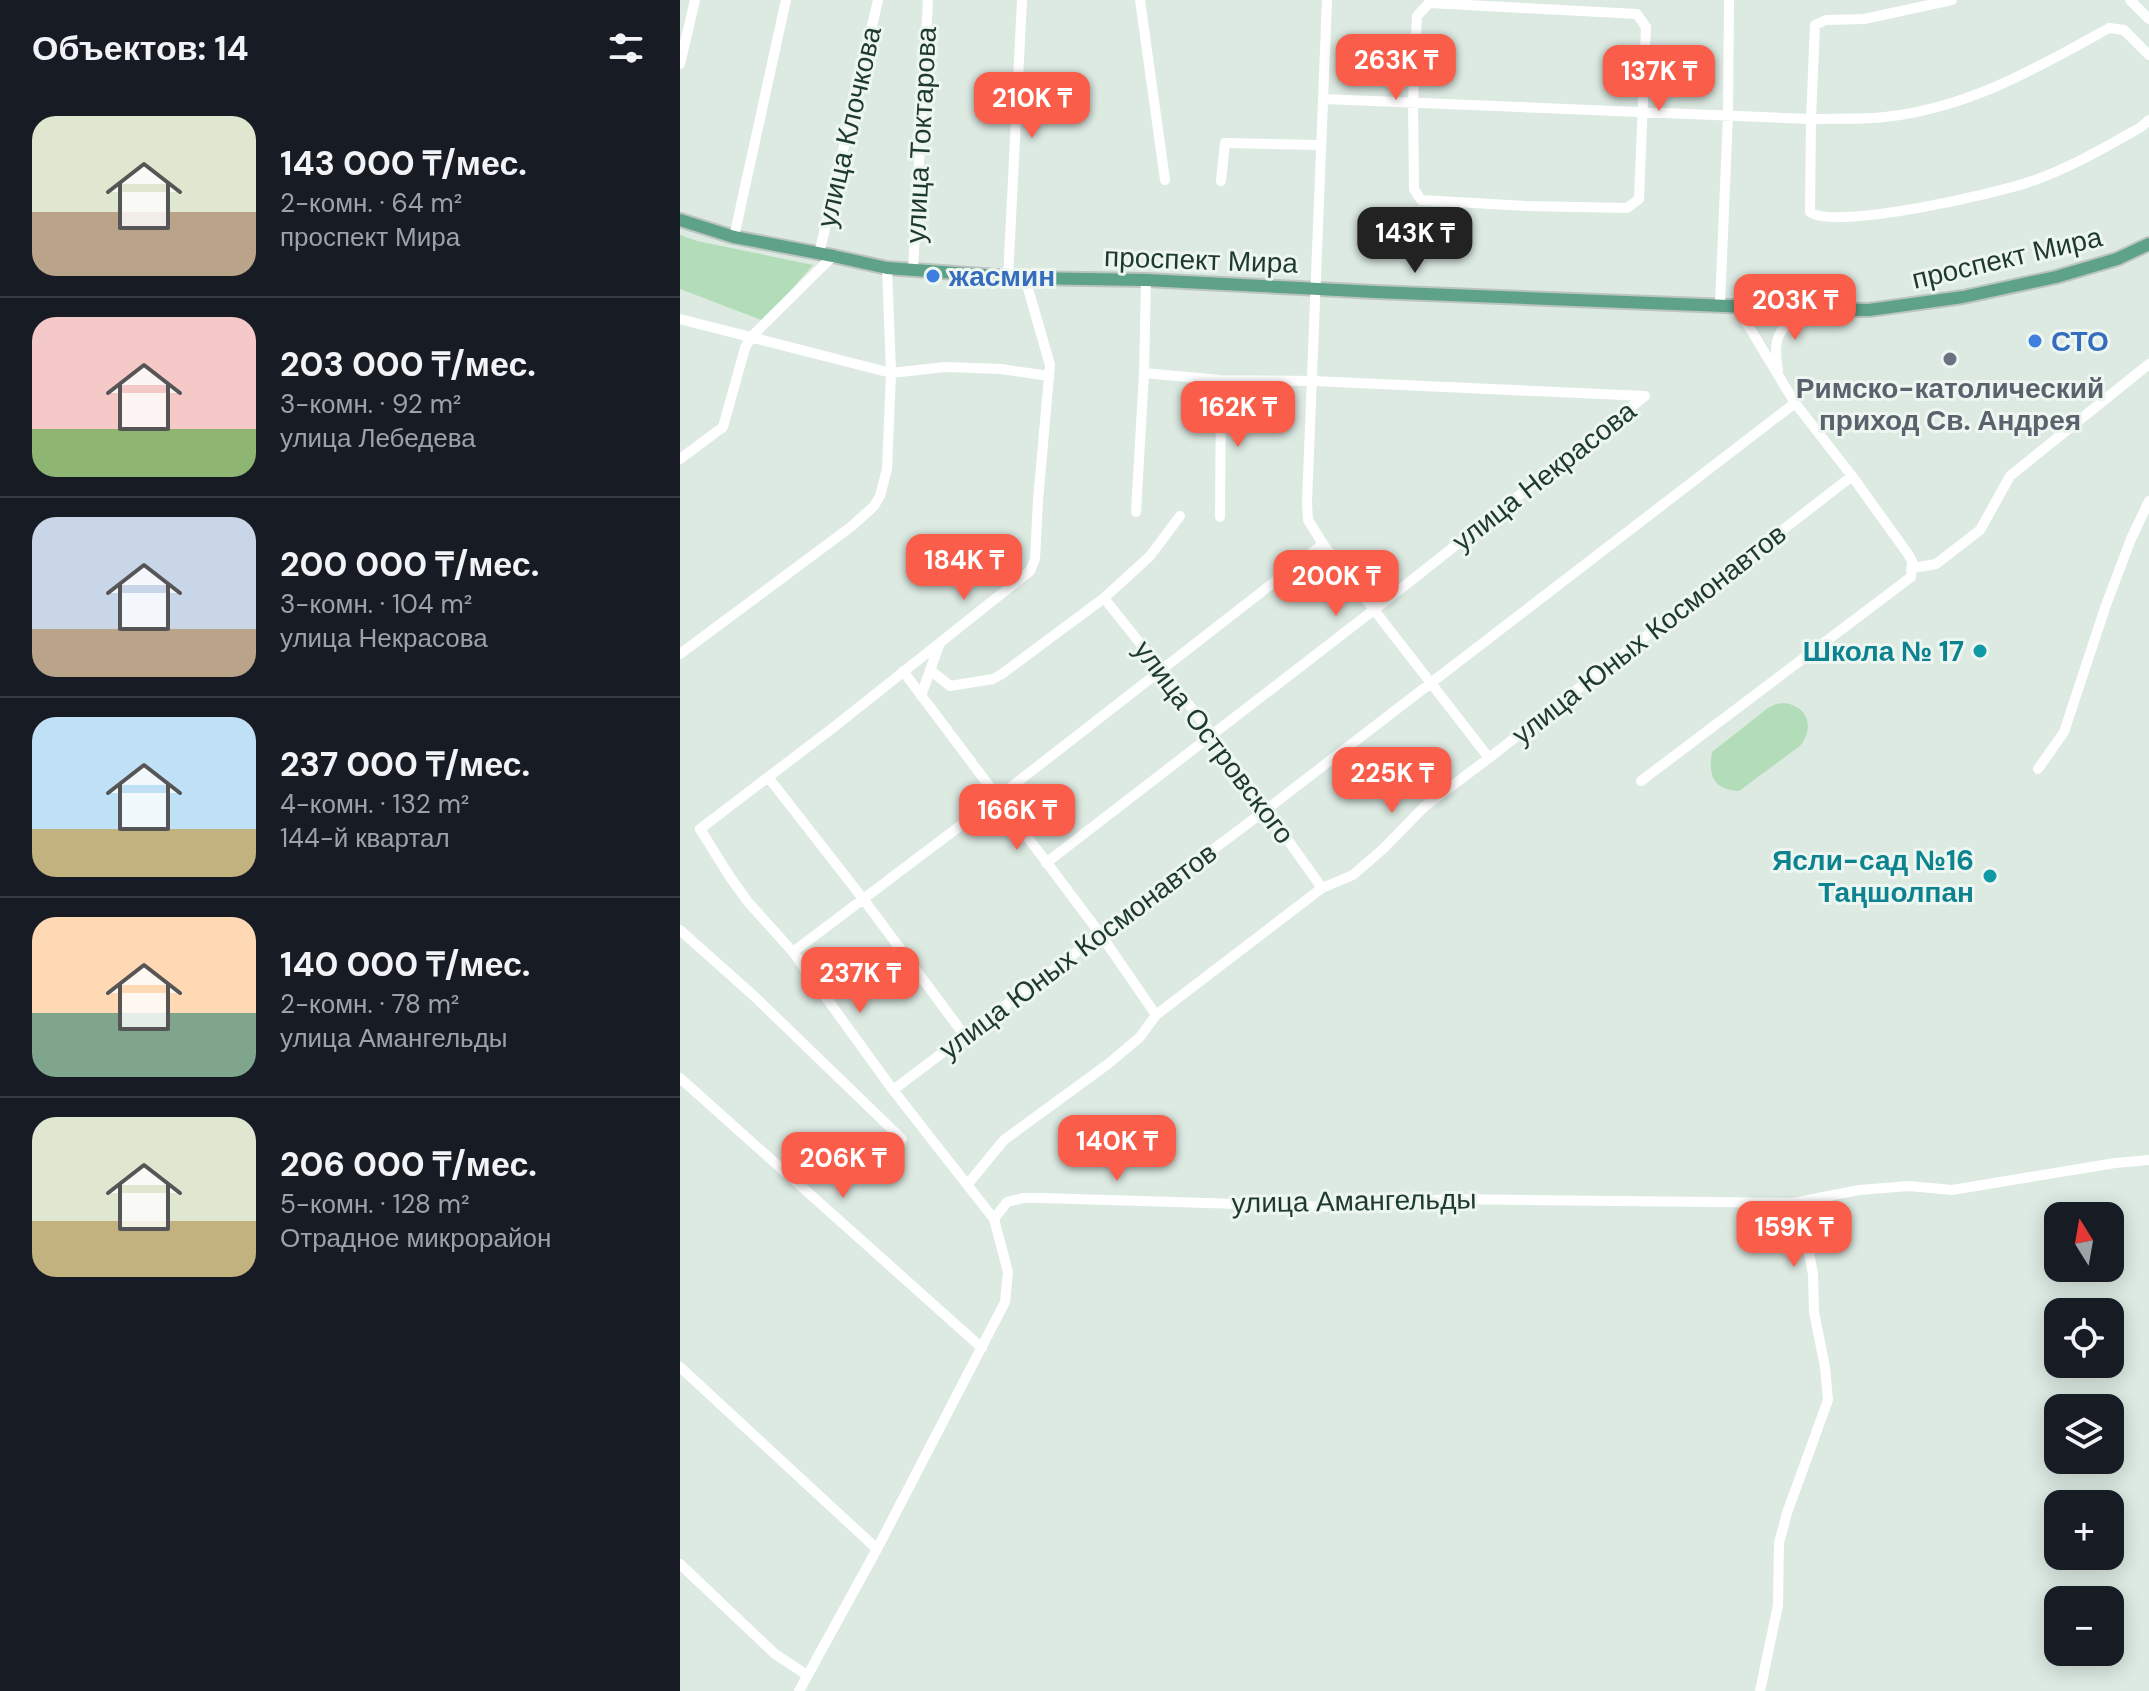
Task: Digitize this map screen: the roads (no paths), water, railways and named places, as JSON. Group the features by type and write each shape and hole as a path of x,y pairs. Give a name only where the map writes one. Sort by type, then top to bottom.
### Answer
{"main road":[{"name":"проспект Мира","path":"680,220 734,237 887,268 1008,278 1146,280 1802,309 1869,310 1963,297 2056,277 2117,259 2149,244"}],"street":[{"path":"680,64 695,0"},
{"path":"734,237 786,0"},
{"name":"улица Клочкова","path":"819,254 878,0"},
{"name":"улица Токтарова","path":"913,270 928,0"},
{"path":"1008,278 1022,0"},
{"path":"1140,0 1165,180"},
{"path":"1327,0 1308,520 1323,544 1489,758"},
{"path":"1720,305 1729,0"},
{"path":"1952,0 1864,19 1826,20 1815,25 1810,212 1816,217 1850,217 1903,210 2010,188 2080,161 2149,120"},
{"path":"2130,0 2149,19"},
{"path":"1429,3 1637,14 1646,27 1642,111 1639,199 1627,208 1421,200 1414,189 1413,101 1417,16 1429,3"},
{"path":"1323,99 1811,119 1885,117 1970,98 2034,71 2109,28 2124,30 2149,55"},
{"path":"1221,181 1225,143 1321,145"},
{"name":"улица Клочкова","path":"680,459 723,427 745,348 751,337 833,256"},
{"name":"улица Токтарова","path":"680,654 852,526 874,506 880,496 887,469 891,373 887,268"},
{"path":"799,1691 877,1549 1005,1302 1008,1272 994,1219 893,1090 793,952 748,902 700,829 1030,571 1035,559 1050,365 1025,278"},
{"path":"1136,512 1146,280"},
{"path":"1641,781 1911,577 1913,568 1908,554 1795,403 1737,307"},
{"path":"1778,373 1774,348 1786,324 1802,309"},
{"path":"680,319 891,373 945,367 1001,369 1049,376"},
{"path":"1913,568 1936,564 1980,530 2010,476 2149,364"},
{"name":"улица Некрасова","path":"1046,863 1645,396 1313,381 1221,380 1144,373"},
{"path":"1220,517 1221,380"},
{"name":"улица Юных Космонавтов","path":"893,1090 1267,809 1795,403"},
{"name":"улица Юных Космонавтов","path":"967,1185 1004,1140 1108,1064 1140,1037 1156,1015 1322,888 1353,875 1424,807 1852,476"},
{"path":"2038,769 2064,732 2106,605 2149,501"},
{"path":"930,670 950,686 993,679 1002,674 1104,598 1150,556 1180,516"},
{"path":"793,952 997,798 1323,544"},
{"name":"улица Островского","path":"1104,598 1213,735 1322,888"},
{"path":"921,696 940,642"},
{"path":"903,671 1101,935 1156,1015"},
{"path":"768,777 965,1036"},
{"path":"680,930 754,996 902,1139"},
{"path":"680,1078 982,1348"},
{"name":"улица Амангельды","path":"994,1219 1007,1202 1023,1198 1336,1207 1448,1199 1793,1203 1859,1190 1909,1186 1952,1190 2149,1160"},
{"path":"1760,1691 1778,1605 1779,1543 1828,1400 1814,1312 1813,1274 1807,1242 1794,1215 1793,1203"},
{"path":"680,1367 877,1549"},
{"path":"680,1564 775,1654 807,1675"}],"place":[{"name":"жасмин","path":"933,276"},
{"name":"СТО","path":"2035,341"},
{"name":"Римско-католический приход Св. Андрея","path":"1950,359"},
{"name":"Школа № 17","path":"1980,651"},
{"name":"Ясли-сад №16 Таңшолпан","path":"1990,876"}]}
